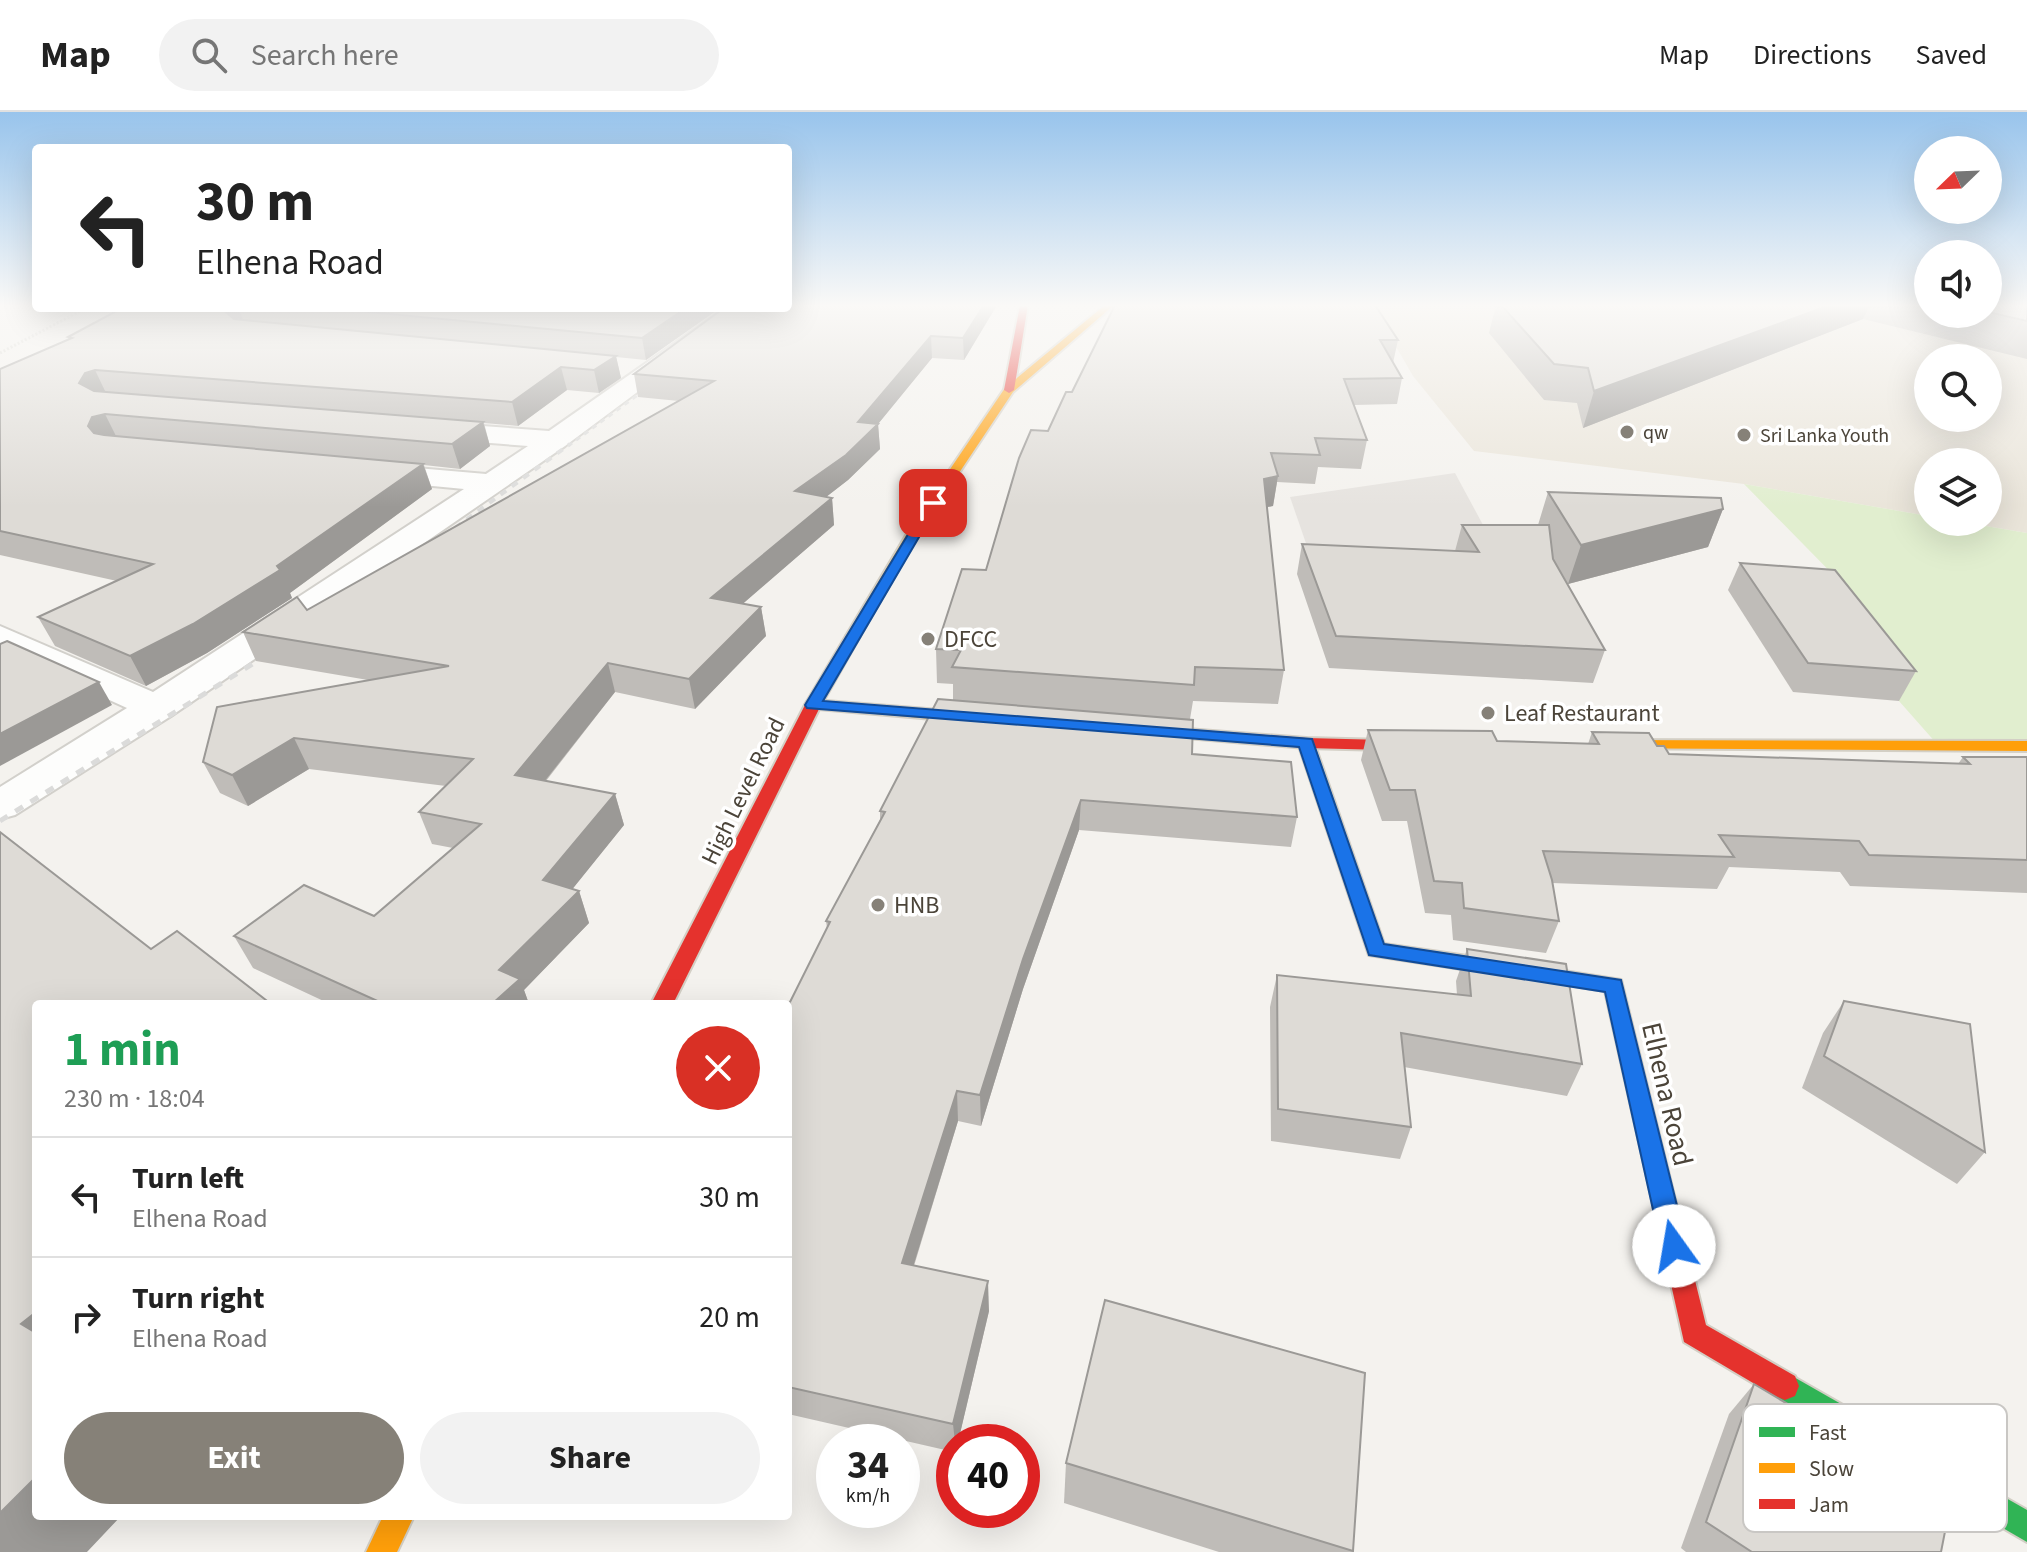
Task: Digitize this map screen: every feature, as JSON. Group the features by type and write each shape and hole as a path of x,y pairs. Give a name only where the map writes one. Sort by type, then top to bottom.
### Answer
{"main road":[{"path":"1009,390 1012,372"},
{"name":"High Level Road","path":"664,1000 813,705 917,527 1009,390 1030,372"},
{"path":"813,705 1004,720"},
{"path":"1115,728 1306,743 1438,746"},
{"name":"Elhena Road","path":"1306,743 1376,950 1614,985 1694,1333 1816,1404"},
{"path":"1576,745 2027,746"},
{"name":"Elhena Road","path":"2007,1515 2027,1527"},
{"path":"381,1552 397,1520"}],"street":[{"path":"0,806 157,708 556,440 636,372"},
{"path":"401,428 556,440"},
{"path":"351,470 492,483"},
{"path":"0,637 157,708"}],"shaded area":[{"path":"1411,372 1914,372 1914,432 2002,432 2002,372 2027,372 2027,533 2002,529 2002,448 1914,448 1914,514 1744,484 1474,451"},
{"path":"1455,473 1496,549 1309,552 1290,497"}],"green space":[{"path":"1744,484 1914,514 1914,536 2002,536 2002,529 2027,533 2027,741 1937,744 1899,701 1858,600"}],"building":[{"path":"0,372 88,372 79,383 94,391 483,422 452,444 105,414 92,417 88,426 94,433 104,435 423,464 277,566 280,570 193,624 130,656 38,617 153,564 0,531"},
{"path":"124,372 554,372 512,402"},
{"path":"900,372 858,422 878,424 846,455 795,491 832,498 711,598 761,607 689,679 608,663 515,775 615,794 543,880 579,891 499,970 520,979 496,1000 375,1000 234,936 304,885 374,916 481,824 419,812 473,759 294,738 232,775 203,762 217,707 449,666 243,632 297,597 307,610 714,381 634,374"},
{"path":"1082,372 1399,372 1402,378 1344,379 1367,440 1315,438 1320,455 1271,453 1278,476 1264,479 1284,670 1195,667 1194,685 952,667 961,650 936,649 962,569 986,570 1019,458 1031,430 1048,431 1066,392 1072,392"},
{"path":"1589,372 1646,372 1594,391"},
{"path":"1548,492 1721,498 1723,509 1581,545"},
{"path":"1462,525 1549,525 1553,559 1605,650 1336,636 1302,544 1479,552"},
{"path":"1740,563 1835,570 1916,671 1808,663"},
{"path":"7,641 99,682 0,734 0,644"},
{"path":"938,699 1193,720 1192,754 1291,762 1297,817 1081,800 1023,959 980,1095 957,1091 902,1263 988,1281 953,1424 792,1388 791,1000 830,922 826,921 885,812 880,811"},
{"path":"1368,730 1492,731 1497,741 1599,744 1592,732 1649,733 1657,746 1664,746 1669,754 1970,764 1963,757 2027,757 2027,860 1869,855 1859,841 1719,835 1734,857 1543,851 1559,921 1464,908 1462,883 1434,881 1415,790 1390,790"},
{"path":"0,832 151,949 177,931 266,1000 32,1000 32,1315 21,1324 32,1331 32,1481 0,1513"},
{"path":"1467,949 1566,964 1582,1064 1401,1033 1411,1127 1278,1109 1277,975 1471,996"},
{"path":"1844,1001 1970,1024 1985,1152 1824,1056"},
{"path":"1105,1300 1365,1373 1353,1551 1066,1463"},
{"path":"1754,1384 1788,1404 1747,1404"},
{"path":"1743,1416 1743,1532 1945,1532 1941,1552 1752,1552 1706,1522"}],"railway":[{"path":"568,446 654,383"},
{"path":"444,536 570,444"},
{"path":"0,821 275,650"}],"traffic: fast":[{"path":"1306,743 1376,950 1488,966"},
{"path":"1785,1386 1816,1404"},
{"path":"2007,1515 2027,1527"}],"traffic: slow":[{"path":"853,636 917,527 1009,390 1030,372"},
{"path":"813,705 990,719"},
{"path":"1598,745 2027,746"},
{"path":"381,1552 397,1520"}],"traffic: jam":[{"path":"1009,390 1012,372"},
{"path":"664,1000 813,705 853,636"},
{"path":"1134,730 1306,743 1425,746"},
{"path":"1488,966 1614,985 1694,1333 1785,1386"}],"place":[{"name":"qw","path":"1627,432"},
{"name":"Sri Lanka Youth","path":"1744,435"},
{"name":"DFCC","path":"928,639"},
{"name":"Leaf Restaurant","path":"1488,713"},
{"name":"HNB","path":"878,905"}],"route":[{"path":"933,503 813,705 1306,743 1376,950 1614,985 1674,1246"}]}
